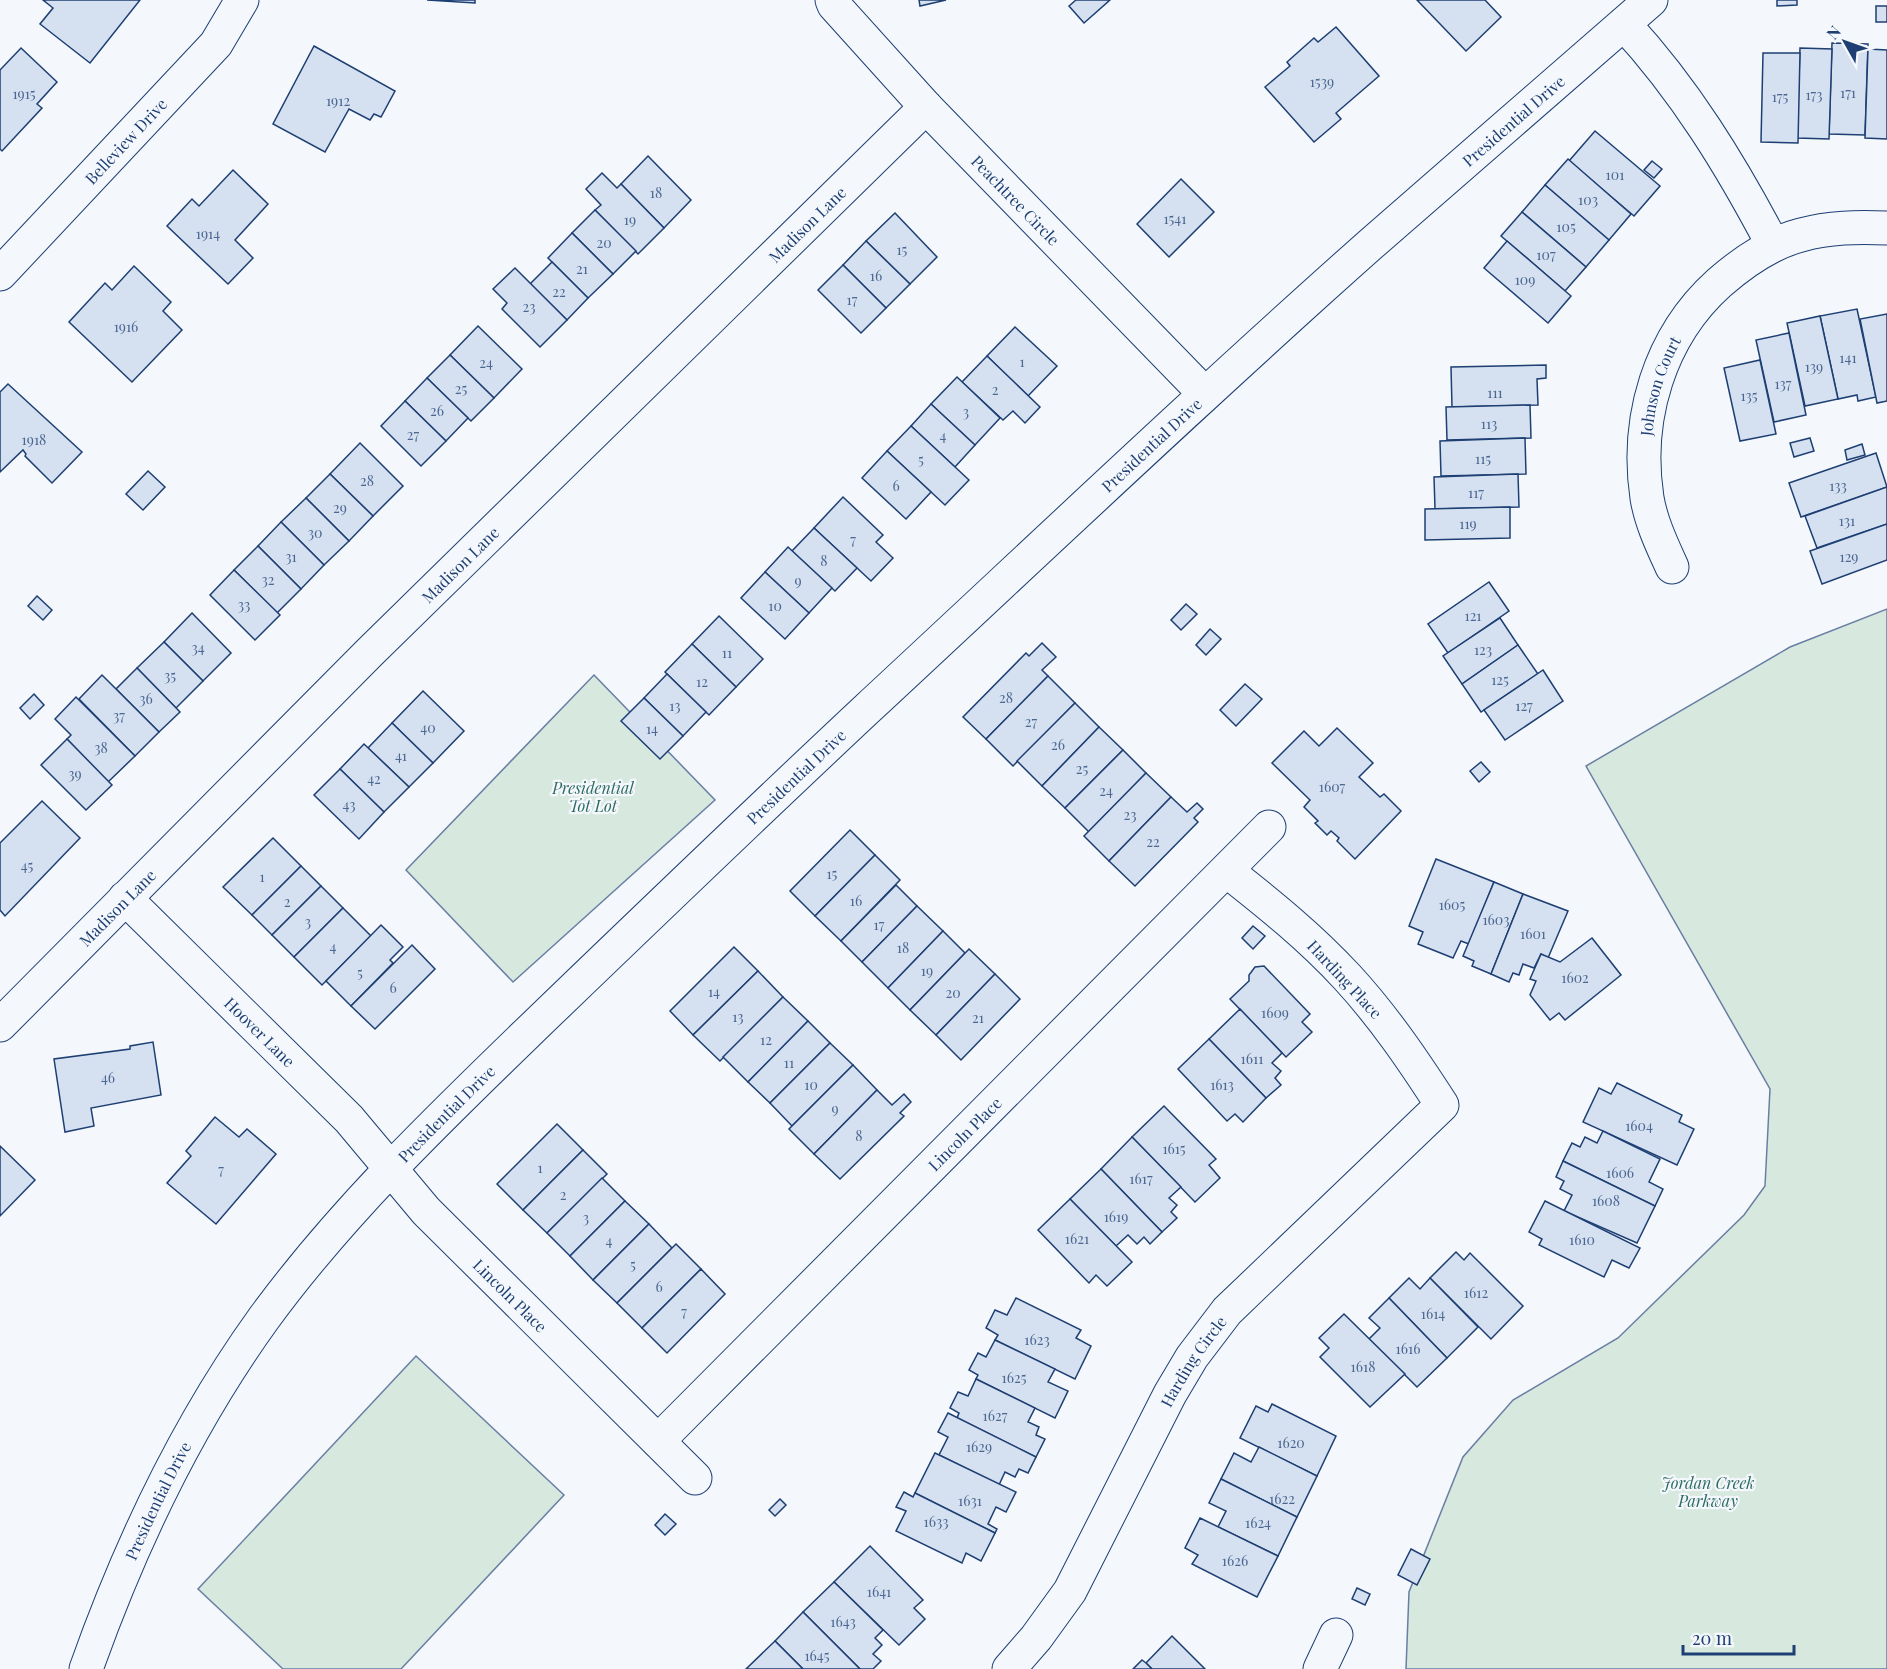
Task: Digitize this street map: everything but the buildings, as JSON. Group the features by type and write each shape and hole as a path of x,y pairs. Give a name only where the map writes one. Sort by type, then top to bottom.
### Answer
{"street":[{"name":"Belleview Drive","path":"0,274 216,44 242,0"},
{"name":"Peachtree Circle","path":"832,0 926,107 1205,394"},
{"name":"Presidential Drive","path":"86,1669 114,1591 145,1520 190,1432 262,1321 317,1251 391,1169 466,1093 749,819 1205,394 1363,251 1651,0"},
{"path":"1624,24 1692,106 1736,174 1773,245"},
{"name":"Madison Lane","path":"0,1025 369,652 926,107"},
{"name":"Johnson Court","path":"1672,567 1659,538 1648,500 1644,460 1646,420 1655,381 1675,337 1702,298 1738,266 1773,245 1800,235 1844,226 1887,228"},
{"name":"Lincoln Place","path":"658,1441 1269,827"},
{"name":"Harding Place","path":"1227,871 1290,921 1347,977 1398,1038 1442,1105"},
{"name":"Hoover Lane","path":"125,898 349,1119 391,1169"},
{"name":"Harding Circle","path":"1009,1669 1036,1638 1070,1591 1170,1394 1192,1357 1227,1311 1442,1105"},
{"name":"Lincoln Place","path":"391,1169 426,1210 695,1478"},
{"path":"1320,1669 1336,1635"}],"green space":[{"name":"Jordan Creek Parkway","path":"1887,609 1887,1669 1406,1669 1409,1592 1463,1457 1513,1400 1618,1338 1744,1215 1765,1186 1770,1089 1586,766 1790,647"},
{"name":"Presidential Tot Lot","path":"594,675 715,800 513,982 406,870"},
{"path":"416,1356 564,1495 401,1669 283,1669 198,1589"}]}
